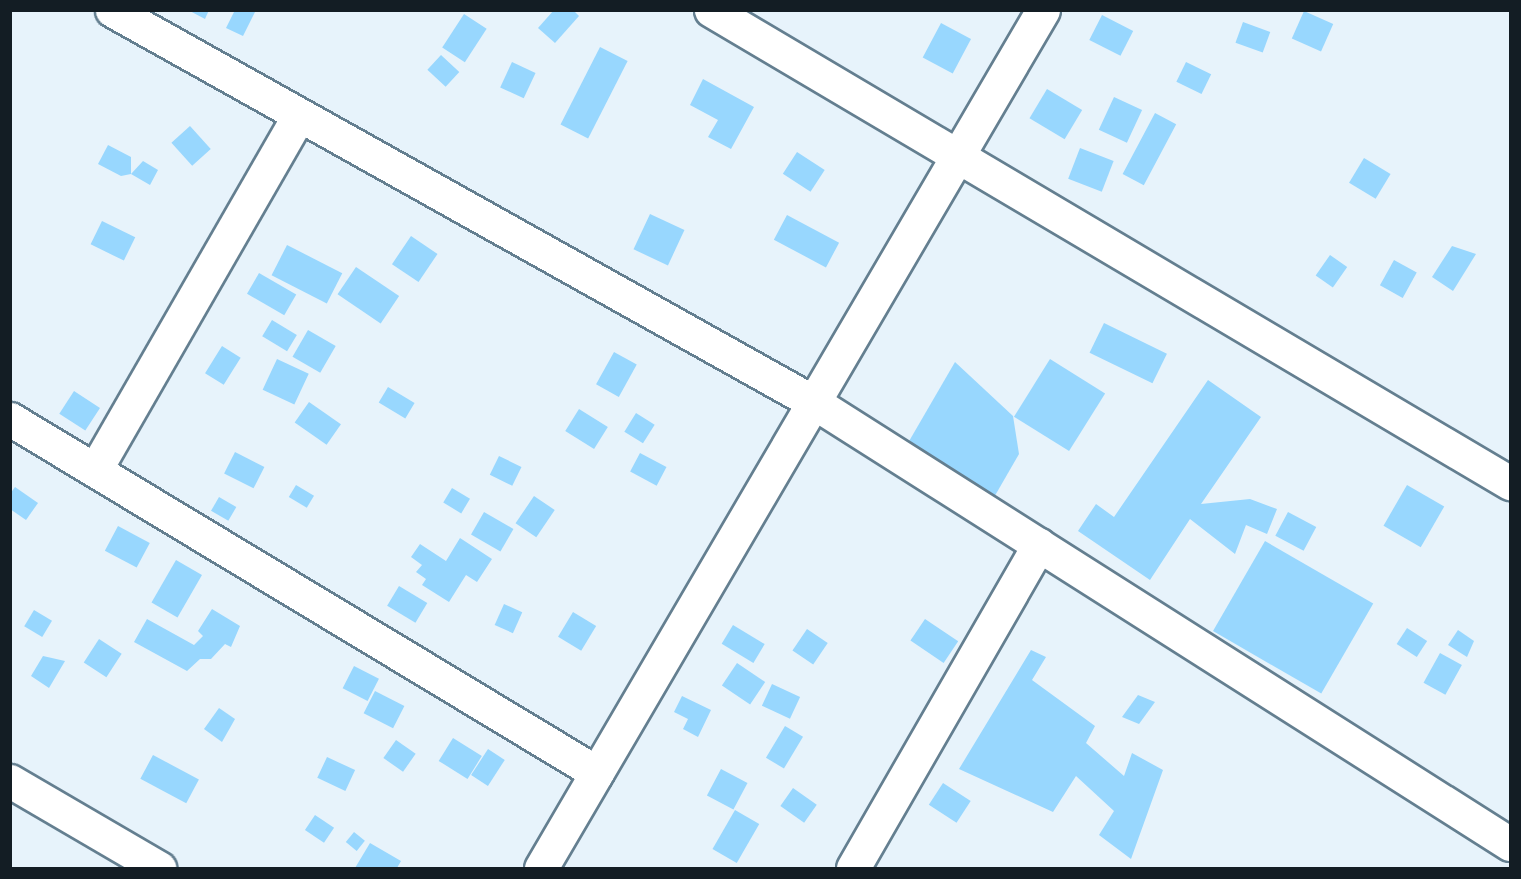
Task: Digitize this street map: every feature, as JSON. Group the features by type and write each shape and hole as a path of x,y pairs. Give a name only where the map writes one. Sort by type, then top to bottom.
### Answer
{"street":[{"path":"112,10 815,403 1510,844"},
{"path":"711,10 1510,483"},
{"path":"541,868 960,158 1043,10"},
{"path":"95,470 299,115"},
{"path":"10,419 597,773"},
{"path":"854,868 1039,545"},
{"path":"10,781 159,868"}],"building":[{"path":"188,10 209,10 205,19"},
{"path":"235,10 256,10 243,36 226,28"},
{"path":"554,10 573,10 579,16 555,43 538,28"},
{"path":"1304,11 1333,24 1321,51 1292,38"},
{"path":"464,14 487,29 465,62 442,48"},
{"path":"1102,15 1133,31 1120,56 1089,40"},
{"path":"1243,22 1270,32 1263,53 1235,43"},
{"path":"941,23 971,39 953,73 923,57"},
{"path":"600,47 628,61 588,139 561,125"},
{"path":"441,55 459,72 446,87 427,70"},
{"path":"512,62 536,73 524,98 500,87"},
{"path":"1186,62 1211,74 1202,94 1176,82"},
{"path":"703,79 754,107 731,149 708,137 718,120 690,105"},
{"path":"1047,89 1082,110 1065,139 1029,118"},
{"path":"1114,97 1142,110 1127,143 1099,130"},
{"path":"1155,113 1176,124 1144,185 1123,174"},
{"path":"190,126 211,149 192,166 171,143"},
{"path":"108,145 131,157 131,174 121,176 98,164"},
{"path":"1080,148 1114,161 1102,192 1068,179"},
{"path":"797,152 825,170 811,192 783,174"},
{"path":"1364,158 1391,174 1376,199 1349,183"},
{"path":"143,161 158,170 150,185 131,174"},
{"path":"650,214 684,230 668,265 634,249"},
{"path":"787,215 839,243 826,267 774,240"},
{"path":"102,221 135,237 124,261 91,244"},
{"path":"411,236 438,254 419,282 392,264"},
{"path":"287,245 342,273 327,303 272,275"},
{"path":"1452,246 1476,254 1453,291 1432,277"},
{"path":"1330,255 1347,267 1333,288 1316,275"},
{"path":"1394,260 1417,273 1403,298 1380,285"},
{"path":"356,267 399,296 381,323 338,294"},
{"path":"259,273 296,294 284,315 247,294"},
{"path":"272,320 297,335 287,351 262,336"},
{"path":"1104,323 1167,354 1152,383 1090,353"},
{"path":"308,330 336,346 320,373 292,357"},
{"path":"222,346 241,358 224,385 205,373"},
{"path":"614,352 637,365 619,397 596,384"},
{"path":"277,359 309,374 294,405 263,390"},
{"path":"1050,359 1105,393 1069,451 1014,417"},
{"path":"955,362 1013,416 1019,454 989,506 901,455"},
{"path":"1208,380 1261,417 1201,504 1250,499 1277,509 1267,534 1246,525 1235,554 1190,519 1150,580 1078,531 1096,504 1114,517"},
{"path":"388,387 415,403 405,418 379,402"},
{"path":"74,391 100,408 85,431 59,414"},
{"path":"309,402 341,424 327,445 295,422"},
{"path":"579,409 608,427 594,449 565,431"},
{"path":"636,413 655,425 643,443 624,432"},
{"path":"235,452 264,467 254,488 224,473"},
{"path":"640,453 666,467 657,486 630,472"},
{"path":"499,456 521,467 512,486 490,475"},
{"path":"296,485 314,496 307,508 289,497"},
{"path":"1407,485 1444,507 1421,547 1384,526"},
{"path":"15,487 38,503 26,520 10,509 10,494"},
{"path":"452,488 470,499 461,513 443,503"},
{"path":"534,496 555,510 536,537 516,523"},
{"path":"219,497 236,507 228,521 211,511"},
{"path":"484,512 513,529 500,552 471,535"},
{"path":"1288,512 1316,527 1304,551 1275,536"},
{"path":"118,526 150,543 137,568 105,551"},
{"path":"460,538 492,559 477,582 466,575 449,602 422,585 426,579 416,572 422,565 411,557 420,544 446,561"},
{"path":"1265,541 1373,604 1321,694 1213,631"},
{"path":"176,560 202,575 177,617 152,602"},
{"path":"399,586 427,603 415,623 387,606"},
{"path":"504,604 522,612 513,633 495,625"},
{"path":"212,609 240,626 231,647 225,644 211,659 200,659 187,671 134,642 147,619 194,645 203,636 198,631"},
{"path":"34,610 52,621 42,637 24,626"},
{"path":"573,612 596,626 581,651 558,637"},
{"path":"925,619 958,641 944,663 910,641"},
{"path":"733,625 765,644 753,663 722,644"},
{"path":"1407,628 1427,641 1417,657 1397,644"},
{"path":"807,629 828,643 813,665 792,651"},
{"path":"1458,630 1474,641 1467,657 1448,645"},
{"path":"99,639 122,654 106,677 84,662"},
{"path":"1031,650 1046,657 1032,680 1095,726 1086,743 1124,776 1132,753 1163,770 1131,859 1099,835 1114,811 1076,776 1053,812 959,769"},
{"path":"1440,653 1462,665 1445,695 1424,683"},
{"path":"43,656 65,661 49,688 31,676"},
{"path":"737,663 765,682 750,704 722,685"},
{"path":"354,666 379,679 368,701 343,688"},
{"path":"772,684 800,697 790,719 762,706"},
{"path":"375,691 404,706 393,728 364,713"},
{"path":"1138,695 1155,702 1139,724 1122,717"},
{"path":"682,696 711,710 698,737 683,729 688,719 674,712"},
{"path":"219,708 235,719 222,742 204,729"},
{"path":"785,726 803,737 784,769 766,758"},
{"path":"453,738 482,756 468,779 439,761"},
{"path":"396,740 416,754 403,772 383,758"},
{"path":"488,749 505,760 488,786 471,775"},
{"path":"153,755 199,779 186,803 140,779"},
{"path":"327,757 355,770 345,791 317,778"},
{"path":"721,769 747,783 733,810 707,795"},
{"path":"943,783 971,801 957,823 929,805"},
{"path":"793,788 817,805 804,823 780,806"},
{"path":"735,810 759,824 737,863 712,849"},
{"path":"315,815 334,828 324,843 305,830"},
{"path":"354,832 365,841 357,851 346,842"},
{"path":"370,843 401,861 397,868 355,868"}]}
